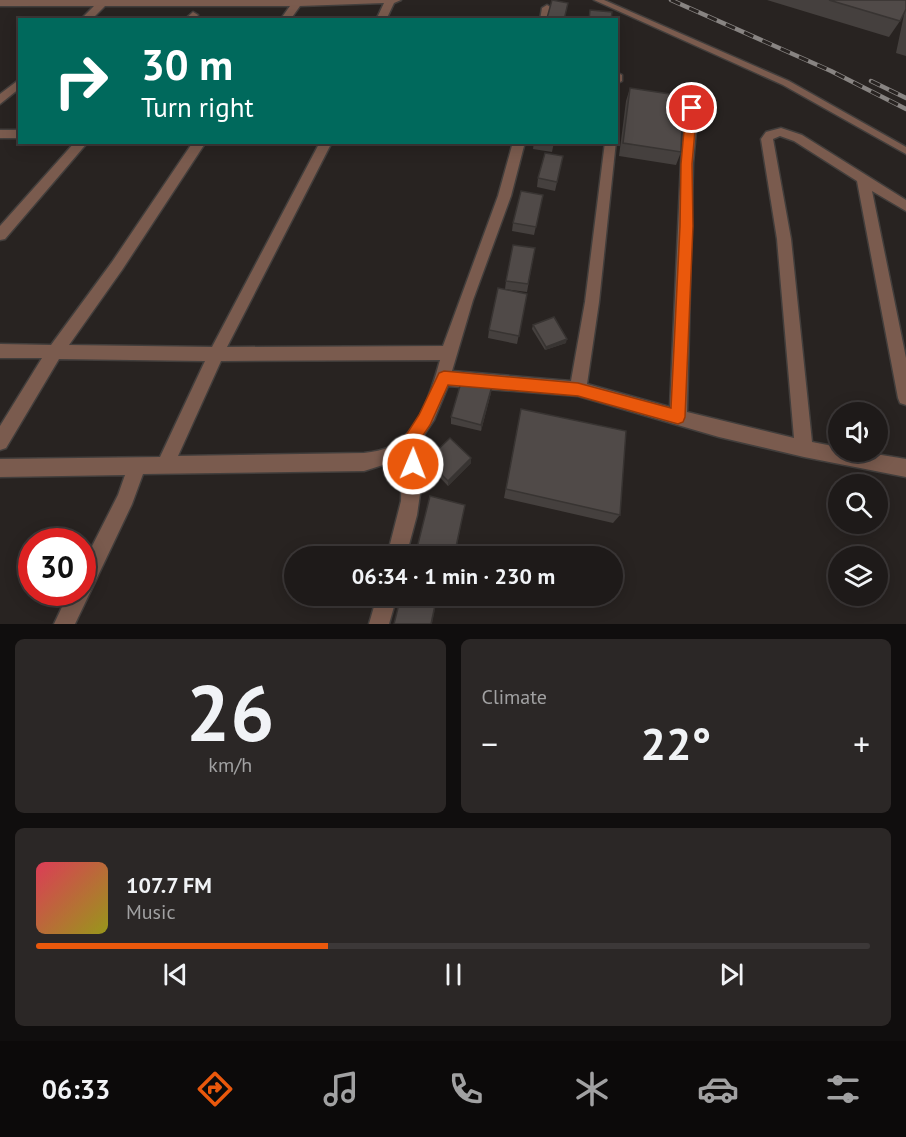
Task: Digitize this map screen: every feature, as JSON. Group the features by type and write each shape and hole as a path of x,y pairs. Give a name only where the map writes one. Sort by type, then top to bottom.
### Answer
{"street":[{"path":"3,0 0,3 297,3 396,0"},
{"path":"382,18 390,0"},
{"path":"87,18 102,3"},
{"path":"286,18 297,3"},
{"path":"545,18 547,8"},
{"path":"0,100 18,84"},
{"path":"678,417 687,226 687,164 692,108"},
{"path":"804,449 784,239 767,139 775,133 789,134 906,206"},
{"path":"0,134 18,134"},
{"path":"0,235 80,144"},
{"path":"0,442 55,352 117,266 199,144"},
{"path":"165,466 216,354 325,144"},
{"path":"0,468 364,462 386,457 407,446 424,420 444,378 456,324 498,213 518,144"},
{"path":"578,389 592,303 611,144"},
{"path":"863,179 906,398"},
{"path":"0,351 216,354 449,353"},
{"path":"444,378 578,389 804,449 906,468"},
{"path":"399,546 414,483 413,464 407,446"},
{"path":"96,559 126,498 136,467"},
{"path":"64,624 73,606"},
{"path":"379,624 384,606"}],"lane":[{"path":"598,0 786,83 906,151"}],"building":[{"path":"552,0 568,3 564,18 547,18"},
{"path":"829,0 906,0 906,9 900,21"},
{"path":"590,10 612,12 611,18 589,18"},
{"path":"630,88 683,96 681,152 623,143"},
{"path":"545,153 563,156 557,182 538,178"},
{"path":"521,191 543,195 536,227 513,223"},
{"path":"513,245 535,248 528,284 506,281"},
{"path":"498,288 527,294 519,336 489,330"},
{"path":"554,317 567,339 546,347 533,325"},
{"path":"462,379 492,386 481,425 451,417"},
{"path":"521,409 626,431 620,515 506,489"},
{"path":"450,438 471,458 448,481 427,460"},
{"path":"430,496 465,505 456,546 418,546"},
{"path":"398,606 435,606 431,624 394,624"}],"railway":[{"path":"671,0 831,71 906,109"},
{"path":"871,81 906,98"}],"route":[{"path":"413,464 407,446 424,420 444,378 578,389 678,417 687,226 687,164 692,108"}]}
